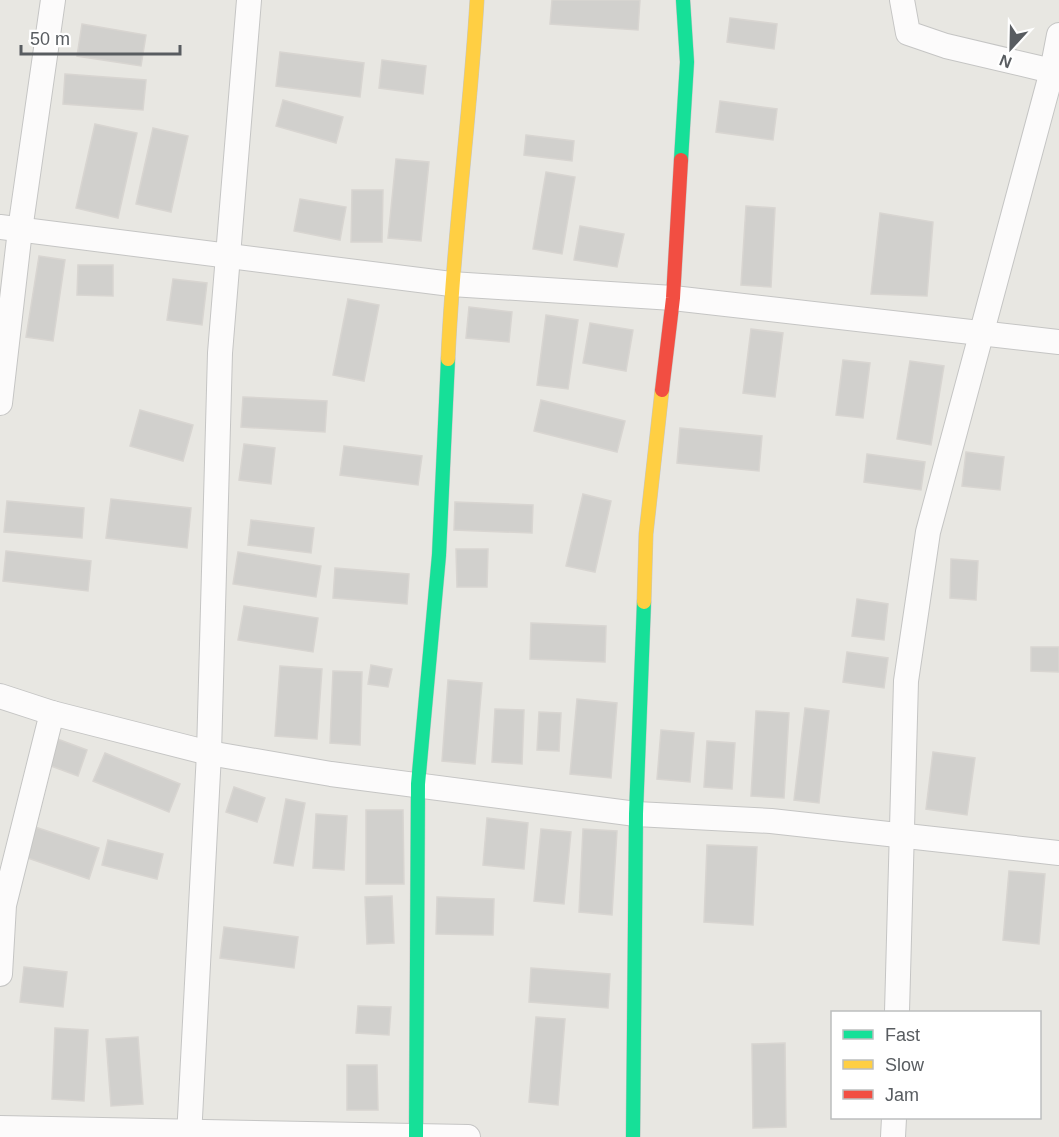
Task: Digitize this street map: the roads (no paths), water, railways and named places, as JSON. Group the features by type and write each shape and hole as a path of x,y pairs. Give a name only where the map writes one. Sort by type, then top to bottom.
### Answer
{"street":[{"path":"0,403 10,228 53,0"},
{"path":"189,1134 209,753 220,353 249,0"},
{"path":"416,1136 418,784 439,555 451,284 473,72 477,0"},
{"path":"633,1137 636,814 646,534 673,298 687,62 683,0"},
{"path":"902,0 908,33 946,46 1052,71"},
{"path":"897,1011 906,681 928,532 1052,71 1059,35"},
{"path":"10,228 451,284 673,298 1059,342"},
{"path":"0,696 52,713 209,753 331,774 636,814 771,821 1059,854"},
{"path":"0,974 4,904 52,713"},
{"path":"893,1137 894,1119"},
{"path":"0,1128 189,1134 468,1137"}]}
